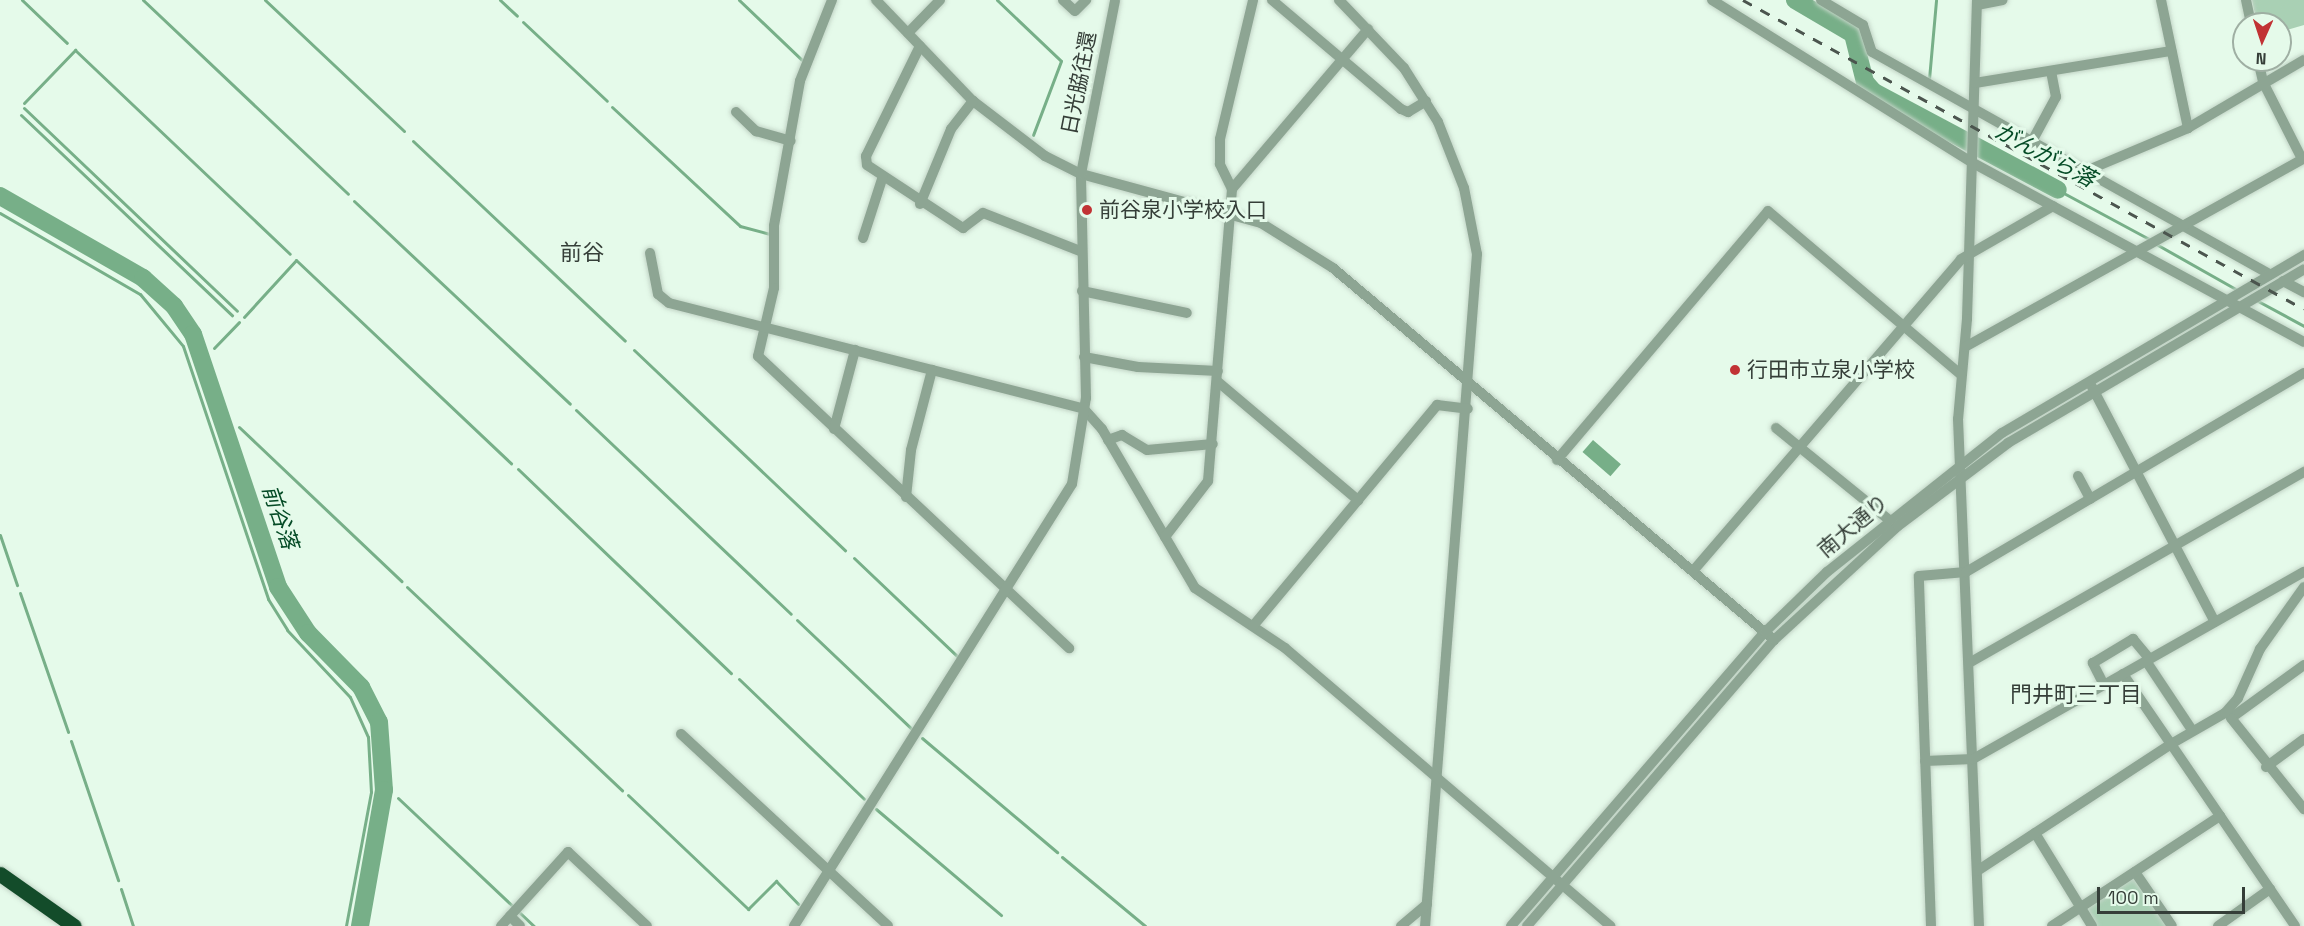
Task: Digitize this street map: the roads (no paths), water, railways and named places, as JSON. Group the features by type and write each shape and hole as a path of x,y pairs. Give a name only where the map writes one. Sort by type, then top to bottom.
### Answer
{"highway":[{"path":"1,878 74,926"}],"street":[{"path":"832,0 807,58 774,226 774,288 758,356 1008,593 1070,648"},
{"path":"876,0 973,101 1024,143 1081,174 1227,212 1260,223 1324,262 1774,640"},
{"path":"908,33 940,0"},
{"path":"1063,0 1075,11 1086,0"},
{"name":"日光脇往還","path":"794,926 1008,593 1072,484 1084,409 1080,250 1081,174 1115,0"},
{"path":"1232,189 1220,164 1220,139 1253,0"},
{"path":"1272,0 1401,109 1408,112 1426,101"},
{"path":"1339,0 1368,30 1426,101 1456,164 1473,224 1477,254 1470,384 1425,926"},
{"path":"1712,0 1973,163 2136,251 2236,300 2304,342"},
{"path":"1821,0 1863,25 1872,52 2081,173 2270,274"},
{"path":"1979,926 1960,374 1965,347 1977,3 2003,0"},
{"path":"2161,0 2188,128"},
{"path":"1165,537 1208,481 1218,376 1227,212 1232,189 1368,30"},
{"path":"920,46 866,156 867,165 920,204 963,228 983,213 1080,250"},
{"path":"1976,83 2171,51"},
{"path":"2081,173 2188,128 2304,60"},
{"path":"2031,145 2056,97 2051,71"},
{"path":"1965,347 2303,158 2263,82 2261,72"},
{"path":"920,204 951,129 973,101"},
{"path":"736,112 756,131 791,141"},
{"path":"863,238 883,176"},
{"path":"1693,571 1800,448 1902,322 1968,254 2053,206"},
{"path":"1557,460 1768,211 1902,322 1960,374"},
{"path":"650,253 658,294 669,303 1084,409 1108,440 1195,588 1253,626 1437,778 1610,926"},
{"name":"南大通り","path":"2236,300 2247,288 2304,255"},
{"name":"南大通り","path":"1527,926 1557,882 1765,632 1963,460 2236,300 2258,294 2304,269"},
{"path":"2283,281 2304,292"},
{"path":"1082,291 1187,313"},
{"path":"834,429 855,350"},
{"path":"1084,357 1218,376 1358,500"},
{"path":"906,497 911,450 932,370"},
{"path":"1931,926 1918,576 1966,572 2304,373"},
{"path":"2090,385 2133,472 2215,622"},
{"name":"南大通り","path":"1511,926 1557,882 1774,640 1893,523 2090,385"},
{"path":"1253,626 1437,405 1468,409"},
{"path":"1776,428 1893,523"},
{"path":"1108,440 1122,435 1147,450 1213,444"},
{"path":"1969,663 2304,472"},
{"path":"2078,476 2090,499"},
{"path":"1926,761 1972,759 2304,572"},
{"path":"2228,715 2260,649 2304,587"},
{"path":"2104,685 2093,663 2133,639 2192,730"},
{"path":"1977,871 2192,730 2228,715 2304,665"},
{"path":"2123,674 2295,926"},
{"path":"2228,715 2266,767 2304,809"},
{"path":"681,734 827,874 888,926"},
{"path":"2266,767 2304,739"},
{"path":"2052,926 2220,816"},
{"path":"2035,833 2092,926"},
{"path":"501,926 568,852 647,926"},
{"path":"2134,872 2172,926"},
{"path":"2218,926 2270,890"},
{"path":"1401,926 1427,904"},
{"path":"511,915 520,926"}],"waterway":[{"path":"22,0 67,43"},
{"path":"143,0 348,194"},
{"path":"265,0 404,131"},
{"path":"500,0 517,16"},
{"path":"739,0 801,59"},
{"path":"997,0 1061,61 1033,135"},
{"name":"がんがら落","path":"1795,0 1853,34 1865,82 1874,92 2058,190"},
{"path":"1929,79 1936,0"},
{"path":"523,22 607,101"},
{"path":"24,103 75,50 290,254"},
{"path":"612,107 740,226 769,234"},
{"path":"24,108 237,311"},
{"path":"21,115 232,315"},
{"path":"413,141 625,341"},
{"name":"がんがら落","path":"2058,190 2151,240"},
{"name":"前谷落","path":"0,196 143,278 174,306 193,334 278,587 308,633 361,687 379,722 384,790 360,926"},
{"path":"354,201 570,404"},
{"path":"0,213 140,294 183,346 268,599 287,630 350,697 368,737 371,792 346,926"},
{"name":"がんがら落","path":"2156,244 2239,291"},
{"path":"244,317 296,260 511,463"},
{"name":"がんがら落","path":"2256,300 2304,326"},
{"path":"214,348 239,322"},
{"path":"634,350 845,550"},
{"path":"576,410 791,614"},
{"path":"239,427 401,581"},
{"path":"518,469 731,673"},
{"path":"0,535 17,585"},
{"path":"854,558 957,656"},
{"path":"407,587 622,790"},
{"path":"20,593 68,732"},
{"path":"797,620 911,728"},
{"path":"739,679 864,799"},
{"path":"922,738 1057,852"},
{"path":"71,741 118,880"},
{"path":"628,795 748,909 776,881 798,904"},
{"path":"398,798 534,926"},
{"path":"876,809 1001,915"},
{"path":"1062,857 1145,926"},
{"path":"121,889 133,926"}],"railway":[{"path":"1743,0 2304,309"}],"place":[{"name":"前谷泉小学校入口","path":"1087,210"},
{"name":"行田市立泉小学校","path":"1735,370"}],"district":[{"name":"前谷","path":"582,253"},
{"name":"門井町三丁目","path":"2076,695"}]}
